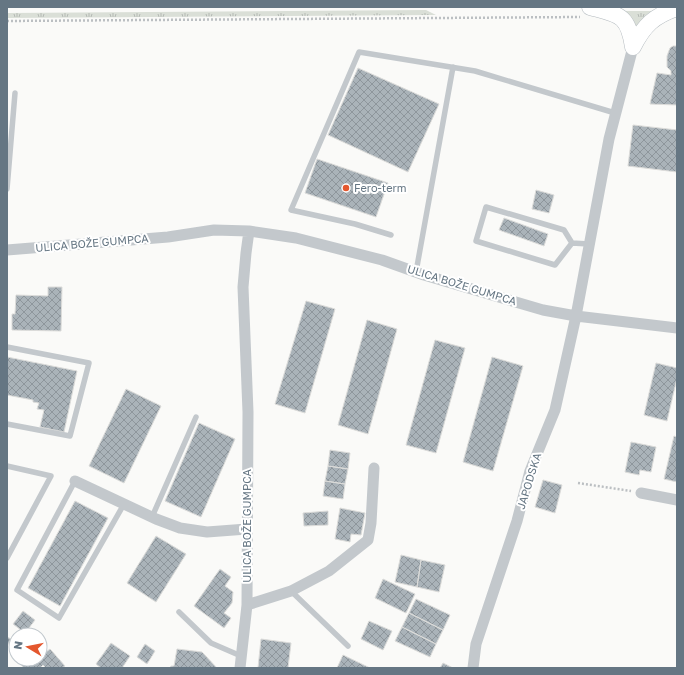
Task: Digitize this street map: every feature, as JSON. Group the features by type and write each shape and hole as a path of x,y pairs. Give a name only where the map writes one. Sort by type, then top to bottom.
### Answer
{"main road":[{"path":"633,47 639,35 648,24 656,17 677,8"},
{"path":"587,12 615,14 625,20 630,31 633,47"}],"street":[{"name":"JAPODSKA","path":"473,668 476,644 517,521 530,471 555,410 576,316 588,244 609,138 633,47"},
{"name":"ULICA BOŽE GUMPCA","path":"7,250 168,237 214,230 249,231 296,238 382,260 416,272 543,310 576,316 677,328"},
{"name":"ULICA BOŽE GUMPCA","path":"240,668 247,605 248,412 243,287 249,231"},
{"path":"247,605 291,591 329,571 368,540 371,523 374,468"},
{"path":"75,481 152,517 180,528 207,532 247,529"},
{"path":"642,493 677,500"}],"lane":[{"path":"391,235 355,224 291,210 359,52 475,71 615,113"},
{"path":"416,272 453,67"},
{"path":"7,189 14,93"},
{"path":"486,206 564,230 572,243 555,265 476,241 486,206"},
{"path":"572,243 588,244"},
{"path":"7,347 89,363 70,436 7,424"},
{"path":"152,517 196,417"},
{"path":"7,466 51,476 7,558"},
{"path":"75,481 17,590 60,618 124,504"},
{"path":"291,591 348,646"},
{"path":"179,612 211,643 241,656"}],"path":[{"path":"7,21 587,12"},
{"path":"578,483 642,493"}],"green space":[{"path":"426,10 436,15 7,18 7,13"},
{"path":"624,11 652,11 636,29 634,22"}],"building":[{"path":"677,46 677,105 650,104 657,73 671,75 671,71 667,67 667,56 670,48"},
{"path":"358,68 439,104 408,172 328,135"},
{"path":"633,125 677,130 677,172 628,166"},
{"name":"Fero-term","path":"317,159 388,183 376,217 305,193"},
{"path":"536,190 554,195 549,213 532,209"},
{"path":"504,218 548,234 544,246 499,230"},
{"path":"48,287 62,287 61,331 12,330 12,314 15,314 16,295 48,296"},
{"path":"306,301 335,309 305,413 275,404"},
{"path":"367,320 397,329 368,434 338,425"},
{"path":"435,340 465,348 436,453 406,445"},
{"path":"7,357 77,371 64,432 40,427 44,410 37,409 39,403 33,402 33,400 7,395"},
{"path":"492,357 523,366 493,471 463,462"},
{"path":"656,363 677,368 677,378 667,421 644,415"},
{"path":"126,389 161,406 124,483 89,466"},
{"path":"199,423 235,439 201,517 165,501"},
{"path":"674,436 677,437 677,482 664,479"},
{"path":"631,442 656,447 651,472 640,470 639,475 625,472"},
{"path":"330,450 350,453 348,469 328,466"},
{"path":"328,466 348,469 345,484 325,481"},
{"path":"543,480 562,485 555,513 535,507"},
{"path":"325,481 345,484 343,499 323,496"},
{"path":"75,501 108,518 60,606 28,588"},
{"path":"340,508 365,513 361,535 351,534 350,542 335,539"},
{"path":"328,511 328,525 304,526 303,513"},
{"path":"156,536 186,554 156,602 127,583"},
{"path":"401,555 421,560 417,587 395,582"},
{"path":"421,560 445,565 439,592 417,587"},
{"path":"220,569 231,577 225,586 233,592 232,603 224,613 231,618 224,628 194,606"},
{"path":"383,579 415,594 406,613 375,598"},
{"path":"416,599 450,615 443,630 409,613"},
{"path":"23,611 35,620 30,627 17,627 13,624"},
{"path":"409,613 443,630 436,644 402,627"},
{"path":"369,621 392,631 383,650 361,639"},
{"path":"402,627 436,644 430,657 395,641"},
{"path":"261,639 291,643 288,668 258,668"},
{"path":"111,643 130,656 122,668 101,668 96,664"},
{"path":"145,644 155,651 147,664 137,657"},
{"path":"50,649 65,666 62,668 45,667 48,667 48,650"},
{"path":"177,649 202,652 217,668 170,668 171,666 174,666"},
{"path":"343,655 370,668 337,668"},
{"path":"443,663 453,668 440,668"},
{"path":"23,667 41,667 40,668"}],"place":[{"name":"Fero-term","path":"346,188"}]}
